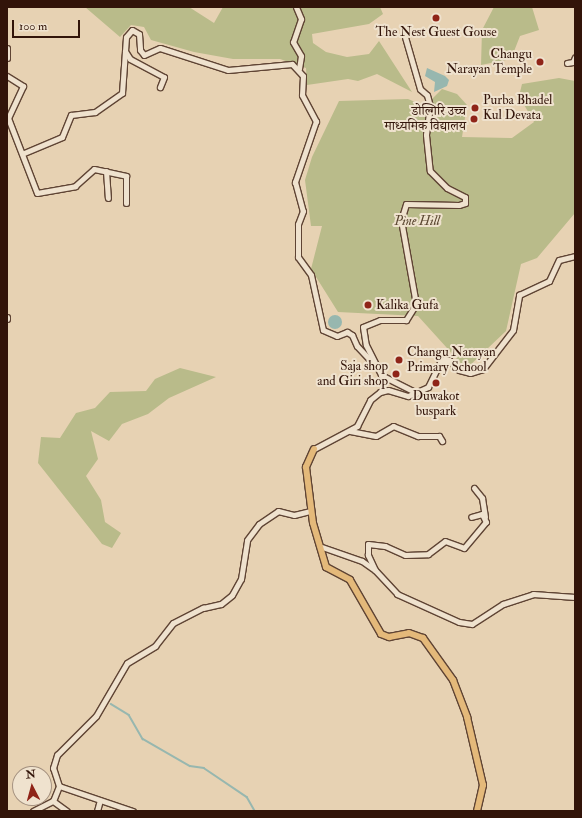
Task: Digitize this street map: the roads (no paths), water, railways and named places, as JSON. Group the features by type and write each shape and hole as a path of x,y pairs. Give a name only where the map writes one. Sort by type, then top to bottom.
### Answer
{"main road":[{"path":"314,449 306,467 310,511 322,547 326,567 350,580 381,634 389,637 409,633 423,638 453,680 467,717 483,785 478,811"}],"street":[{"path":"296,7 301,19 293,42 301,56 299,69 303,76 302,95 316,121 295,182 303,211 297,237 301,264 311,275 323,330 337,336 347,332 352,335 357,346 380,371"},
{"path":"24,153 62,137 71,115 95,112 122,93 126,37 132,30 139,34 140,50 144,55 160,48 228,70 276,68 285,64 299,69"},
{"path":"405,36 420,89 427,96 430,106 426,135 430,171 447,188 464,194 465,203 406,204 401,220 416,304 406,320 380,320 363,327 366,345 381,375 417,394"},
{"path":"7,48 7,58"},
{"path":"125,51 130,59 164,77 160,87"},
{"path":"568,63 573,62 575,57"},
{"path":"7,76 23,86 8,118 24,153 37,193 41,195 75,186 94,169 126,176 126,203"},
{"path":"106,171 108,198"},
{"path":"314,449 357,426 370,400 388,390 402,396 417,394 428,387 441,360 449,360 459,370 470,373 483,369 513,330 520,295 549,281 559,260 575,256"},
{"path":"350,431 376,436 396,427 418,436 439,436 442,441"},
{"path":"474,488 482,498 485,517 484,526 464,548 445,541 428,554 405,555 384,546 368,544 368,555 375,570 397,594 416,604 472,624 517,598 550,593 575,597"},
{"path":"33,811 53,801 59,786 53,768 57,755 99,711 127,663 155,646 178,620 221,604 232,595 241,579 248,540 258,524 278,511 294,516 310,511"},
{"path":"471,517 485,517"},
{"path":"322,547 375,570"},
{"path":"59,786 122,809 133,811"},
{"path":"97,811 100,800"},
{"path":"53,801 67,811"}],"water":[{"path":"427,68 445,76 449,80 447,86 434,92 435,82 425,76"},
{"path":"335,315 340,317 342,322 340,327 335,329 330,327 328,322 330,317"}],"waterway":[{"path":"111,704 129,715 143,739 190,766 204,768 247,797 255,811"}],"place":[{"name":"The Nest Guest Gouse","path":"436,18"},
{"name":"Changu Narayan Temple","path":"540,62"},
{"name":"Purba Bhadel Kul Devata","path":"475,108"},
{"name":"डोल्गिरि उच्च माध्यमिक विद्यालय","path":"474,119"},
{"name":"Kalika Gufa","path":"368,305"},
{"name":"Changu Narayan Primary School","path":"399,360"},
{"name":"Saja shop and Giri shop","path":"396,374"},
{"name":"Duwakot buspark","path":"436,383"}],"park label":[{"name":"Pine Hill","path":"417,221"}]}
